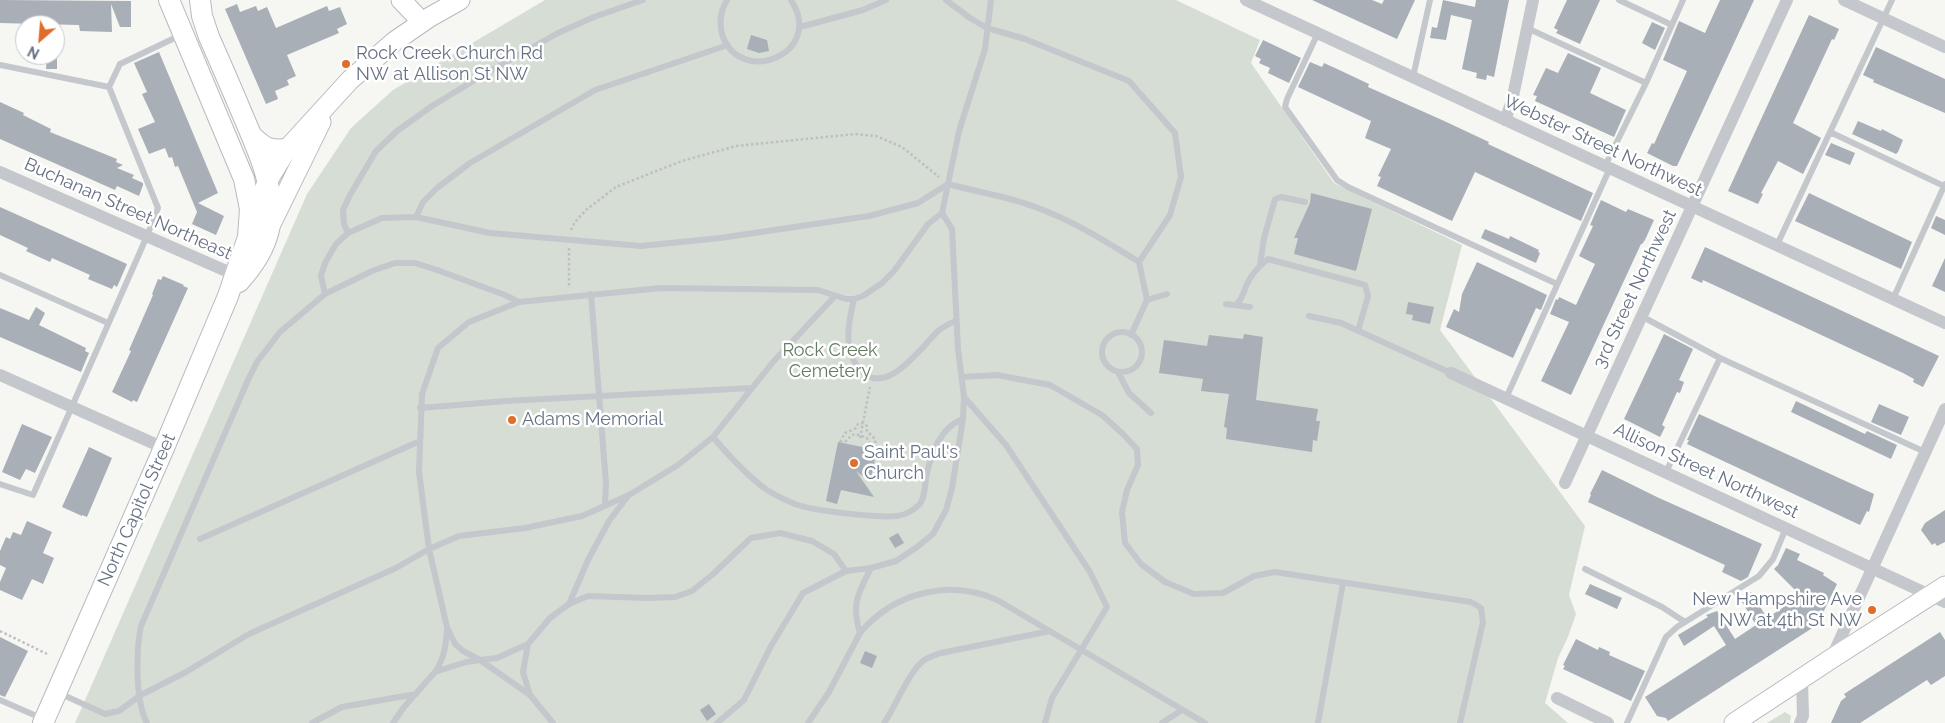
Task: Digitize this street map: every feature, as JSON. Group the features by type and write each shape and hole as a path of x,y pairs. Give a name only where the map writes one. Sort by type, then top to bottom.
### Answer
{"main road":[{"path":"169,0 244,179 250,209 248,237 239,277"},
{"path":"184,0 214,49"},
{"path":"200,0 204,21 214,49"},
{"name":"North Capitol Street","path":"44,722 164,448 228,296 239,277 253,266 270,226 271,203 264,168 214,49"},
{"path":"252,136 264,147 274,150 287,149"}],"street":[{"path":"401,0 422,22"},
{"path":"248,237 267,182 287,149 366,64 384,48 422,22 460,0"},
{"name":"Webster Street Northwest","path":"1246,0 1945,323"},
{"path":"1505,120 1512,101 1533,0"},
{"name":"3rd Street Northwest","path":"1565,483 1786,0"},
{"path":"1844,0 1945,47"},
{"path":"270,226 317,128 334,99"},
{"name":"Buchanan Street Northeast","path":"0,172 239,277"},
{"path":"0,375 164,448"},
{"name":"Allison Street Northwest","path":"1456,375 1872,568 1940,595"},
{"path":"1831,659 1945,410"},
{"path":"1734,723 1831,659 1940,595"},
{"path":"1800,723 1803,716 1802,679"},
{"path":"1556,698 1608,723"}],"lane":[{"path":"348,233 344,224 343,210 350,194 376,151 398,131 432,106 558,33 594,17 643,0"},
{"path":"728,0 722,10 721,20 721,29 728,45 743,58 756,62 770,61 778,58 790,49 796,40 800,27 798,10 791,0"},
{"path":"800,27 863,10 886,0"},
{"path":"946,0 987,28 1033,42 1129,80 1175,133 1181,177 1170,216 1140,262 1147,300 1132,335"},
{"path":"553,723 530,696 455,644 447,627 429,549 419,472 422,394 438,348 469,322 519,302 661,288 818,290 835,296 854,299 863,296 882,283 894,271 928,224 942,213 958,131 985,49 991,0"},
{"path":"1413,77 1430,0"},
{"path":"1619,0 1672,25"},
{"path":"1506,398 1683,0"},
{"path":"1777,245 1892,0"},
{"path":"1528,28 1646,83"},
{"path":"1318,33 1285,107 1337,180 1348,187 1557,284"},
{"path":"0,484 33,495 158,208 109,87 120,64 183,34"},
{"path":"416,218 423,202 437,188 470,162 595,90 728,45"},
{"path":"0,65 109,87"},
{"path":"1830,132 1945,185 1893,298"},
{"path":"325,294 321,276 324,264 336,244 348,233 382,218 416,218 490,233 641,246 778,230 869,216 918,203 948,184 1048,212 1140,262"},
{"path":"1260,265 1264,238 1275,199 1281,197 1305,202"},
{"path":"718,723 744,700 771,646 804,593 846,571 871,568 896,561 933,534 946,510 952,488 963,419 964,397 956,321 952,229 942,213"},
{"path":"1236,305 1243,298 1247,284 1260,265 1268,259 1365,285 1368,296 1358,331"},
{"path":"147,723 143,715 138,674 138,644 141,626 248,380 257,362 280,332 325,294 372,271 395,263 415,263 505,295 519,302"},
{"path":"0,275 108,323"},
{"path":"591,294 606,483 605,506"},
{"path":"1147,300 1168,294"},
{"path":"57,692 105,714 119,711 140,695 186,672 249,634 396,568 429,549 459,536 525,528 582,516 628,495 678,465 713,437 773,362 835,296"},
{"path":"854,299 849,330 850,352 853,360 862,372 874,378 886,377 902,369 941,329 949,323 956,321"},
{"path":"1226,304 1250,307"},
{"path":"1309,316 1340,323 1456,375"},
{"path":"1641,316 1720,358 1926,452"},
{"path":"1118,332 1132,335 1140,344 1142,356 1140,362 1131,371 1118,372 1112,370 1103,359 1103,345 1112,335 1118,332"},
{"path":"1666,472 1720,358"},
{"path":"1118,372 1128,393 1151,413"},
{"path":"962,377 997,376 1050,385 1102,415 1123,434 1137,449 1138,465 1127,490 1122,512 1125,543 1141,564 1165,582 1194,594 1223,593 1254,576 1275,572 1472,602 1481,608 1483,622 1460,723"},
{"path":"420,408 506,401 752,388"},
{"path":"964,397 1006,444 1090,572 1107,607 1052,698 1045,723"},
{"path":"713,437 728,455 753,479 768,490 794,504 815,510 896,516 910,512 919,504 924,496 926,476 935,449 954,422 963,419"},
{"path":"200,539 420,441"},
{"path":"569,604 588,560 609,521 628,495"},
{"path":"1627,723 1666,638 1677,627 1760,576 1773,559 1786,528"},
{"path":"435,672 466,662 497,658 528,644 550,618 569,604 588,596 675,597 692,591 751,538 780,533 812,541 834,554 846,571"},
{"path":"860,633 855,610 856,600 871,568"},
{"path":"1585,569 1662,607 1685,622"},
{"path":"1318,723 1343,583"},
{"path":"808,723 830,692 860,633 867,624 903,600 923,592 960,589 984,594 1205,723"},
{"path":"394,723 404,707 441,663 446,645 447,627"},
{"path":"884,723 913,672 922,662 941,653 1050,631"},
{"path":"528,644 522,672 530,696"},
{"path":"312,723 342,707 416,694"},
{"path":"0,700 44,722"},
{"path":"1162,723 1182,710"}],"path":[{"path":"569,297 569,241 570,231 575,222 587,208 616,187 682,161 736,146 856,134 876,136 902,147 948,184"},
{"path":"860,436 870,387"},
{"path":"863,423 867,426 867,431 875,439 876,449 872,448 867,438 860,436 852,435 845,442 840,442 845,433 856,428 858,424 863,423"},
{"path":"0,631 47,654"}],"green space":[{"name":"Rock Creek Cemetery","path":"545,0 1176,0 1260,40 1251,63 1334,183 1462,245 1440,330 1585,526 1569,595 1576,614 1558,658 1545,703 1568,723 75,723 307,194 351,128 393,90"},
{"path":"1785,712 1791,716 1790,723 1767,723"}],"building":[{"path":"0,0 131,1 131,27 120,27 111,4 112,32 80,31 79,25 65,25 65,15 15,15 15,23 0,23"},
{"path":"1312,0 1372,0 1382,4 1384,0 1415,0 1397,39"},
{"path":"1443,0 1475,7 1476,0 1509,0 1494,77 1487,75 1486,80 1476,78 1477,73 1462,69 1472,20 1451,15 1446,40 1430,38 1432,27 1437,28"},
{"path":"1567,0 1600,0 1580,44 1556,33 1558,30 1554,28"},
{"path":"1720,0 1754,0 1677,166 1673,166 1647,153 1652,143 1654,144 1687,71 1663,60 1679,21 1705,33"},
{"path":"237,4 240,12 256,6 258,11 267,7 276,28 327,6 329,11 340,7 347,24 337,29 339,33 287,55 296,76 287,80 289,85 275,91 278,99 266,104 225,9"},
{"path":"1809,15 1839,29 1834,40 1832,39 1793,123 1821,138 1803,174 1778,161 1761,193 1763,194 1758,204 1728,191"},
{"path":"1652,22 1665,28 1655,50 1642,43"},
{"path":"751,35 767,40 769,51 759,53 747,49"},
{"path":"1263,40 1301,58 1289,83 1268,73 1270,68 1259,63 1261,59 1255,56"},
{"path":"1876,47 1945,79 1945,113 1873,82 1874,80 1863,75"},
{"path":"159,52 218,193 198,203 224,216 216,235 192,224 197,212 178,166 175,167 172,157 169,158 165,148 149,154 138,129 155,122 142,94 147,92 134,63"},
{"path":"1568,53 1601,68 1590,93 1626,110 1614,137 1535,101 1537,96 1533,95 1546,68 1558,73"},
{"path":"1310,62 1322,67 1324,63 1335,68 1369,84 1368,87 1489,142 1488,144 1593,193 1581,221 1475,172 1452,221 1377,186 1381,177 1378,176 1391,149 1365,138 1371,121 1298,87"},
{"path":"46,65 57,65 57,69 46,69"},
{"path":"0,102 24,113 23,115 51,129 50,132 117,159 116,162 123,165 117,168 134,175 132,178 143,183 139,196 117,186 115,190 0,139"},
{"path":"1858,121 1881,131 1882,129 1903,140 1898,152 1896,154 1852,134"},
{"path":"1831,143 1855,153 1850,165 1825,155"},
{"path":"1311,193 1372,209 1356,271 1294,254 1298,238 1294,238 1310,203"},
{"path":"1809,193 1912,242 1901,269 1795,221"},
{"path":"1601,200 1626,212 1628,209 1654,220 1571,395 1541,381 1569,322 1550,314 1556,299 1558,300 1559,297 1576,305 1595,264 1579,256 1593,226 1590,225"},
{"path":"0,207 127,264 117,287 114,285 112,289 88,279 90,275 52,258 50,262 26,251 28,248 0,235"},
{"path":"1936,216 1945,220 1945,235 1931,228"},
{"path":"1485,229 1509,239 1510,236 1539,250 1538,252 1540,253 1536,263 1481,238"},
{"path":"1705,247 1939,356 1923,387 1913,382 1914,379 1903,373 1703,280 1702,283 1691,278"},
{"path":"1945,258 1945,292 1932,286"},
{"path":"1477,262 1547,295 1541,310 1536,308 1513,358 1446,327 1454,309 1459,312 1462,294"},
{"path":"163,276 188,288 137,402 133,400 132,402 112,392 131,351 129,350 158,279 161,280"},
{"path":"1408,302 1434,307 1430,324 1412,320 1413,315 1406,314"},
{"path":"36,307 45,313 39,325 86,348 85,351 89,353 81,372 0,337 0,308 29,320"},
{"path":"1244,334 1263,337 1256,400 1318,409 1316,421 1320,421 1317,441 1313,440 1312,452 1226,439 1227,428 1224,427 1229,394 1201,391 1203,379 1159,373 1164,340 1207,346 1209,335 1243,339"},
{"path":"1664,334 1693,349 1679,380 1684,382 1680,393 1677,392 1662,425 1665,427 1660,437 1624,419"},
{"path":"1796,401 1865,434 1867,431 1897,445 1891,459 1791,412"},
{"path":"1879,404 1909,417 1901,435 1871,422"},
{"path":"1699,414 1874,494 1869,512 1867,511 1860,525 1687,444"},
{"path":"22,424 52,437 35,473 26,469 20,480 2,472"},
{"name":"Saint Paul's Church","path":"838,442 877,450 870,482 856,471 874,497 841,490 837,504 826,501"},
{"path":"89,447 112,458 87,517 62,507"},
{"path":"1602,470 1762,544 1748,577 1741,581 1722,572 1725,565 1588,502"},
{"path":"1945,510 1945,542 1937,546 1935,543 1932,545 1921,530 1925,523"},
{"path":"27,521 52,532 43,553 54,558 43,584 32,579 22,600 0,590 0,582 6,568 0,565 0,551 6,537 10,539 13,532 21,535"},
{"path":"898,533 904,543 895,548 889,538"},
{"path":"1786,548 1800,554 1797,560 1824,573 1823,575 1837,584 1821,617 1815,621 1817,625 1668,721 1666,718 1657,716 1645,697 1726,645 1714,626 1684,646 1678,635 1708,617 1706,615 1717,611 1735,639 1756,625 1742,602 1751,592 1767,618 1790,603 1796,591 1774,569"},
{"path":"1590,584 1622,598 1617,609 1585,594"},
{"path":"1940,632 1945,640 1945,676 1931,685 1927,680 1860,723 1831,723 1841,701 1846,697 1844,694"},
{"path":"0,637 28,651 5,697 0,695"},
{"path":"1576,639 1598,650 1599,647 1610,652 1609,655 1645,671 1631,701 1563,669 1565,666 1563,665"},
{"path":"865,651 877,656 872,668 860,663"},
{"path":"709,704 716,714 707,721 700,710"}],"place":[{"name":"Rock Creek Church Rd NW at Allison St NW","path":"346,64"},
{"name":"Adams Memorial","path":"512,420"},
{"name":"Saint Paul's Church","path":"854,463"},
{"name":"New Hampshire Ave NW at 4th St NW","path":"1872,610"}]}
